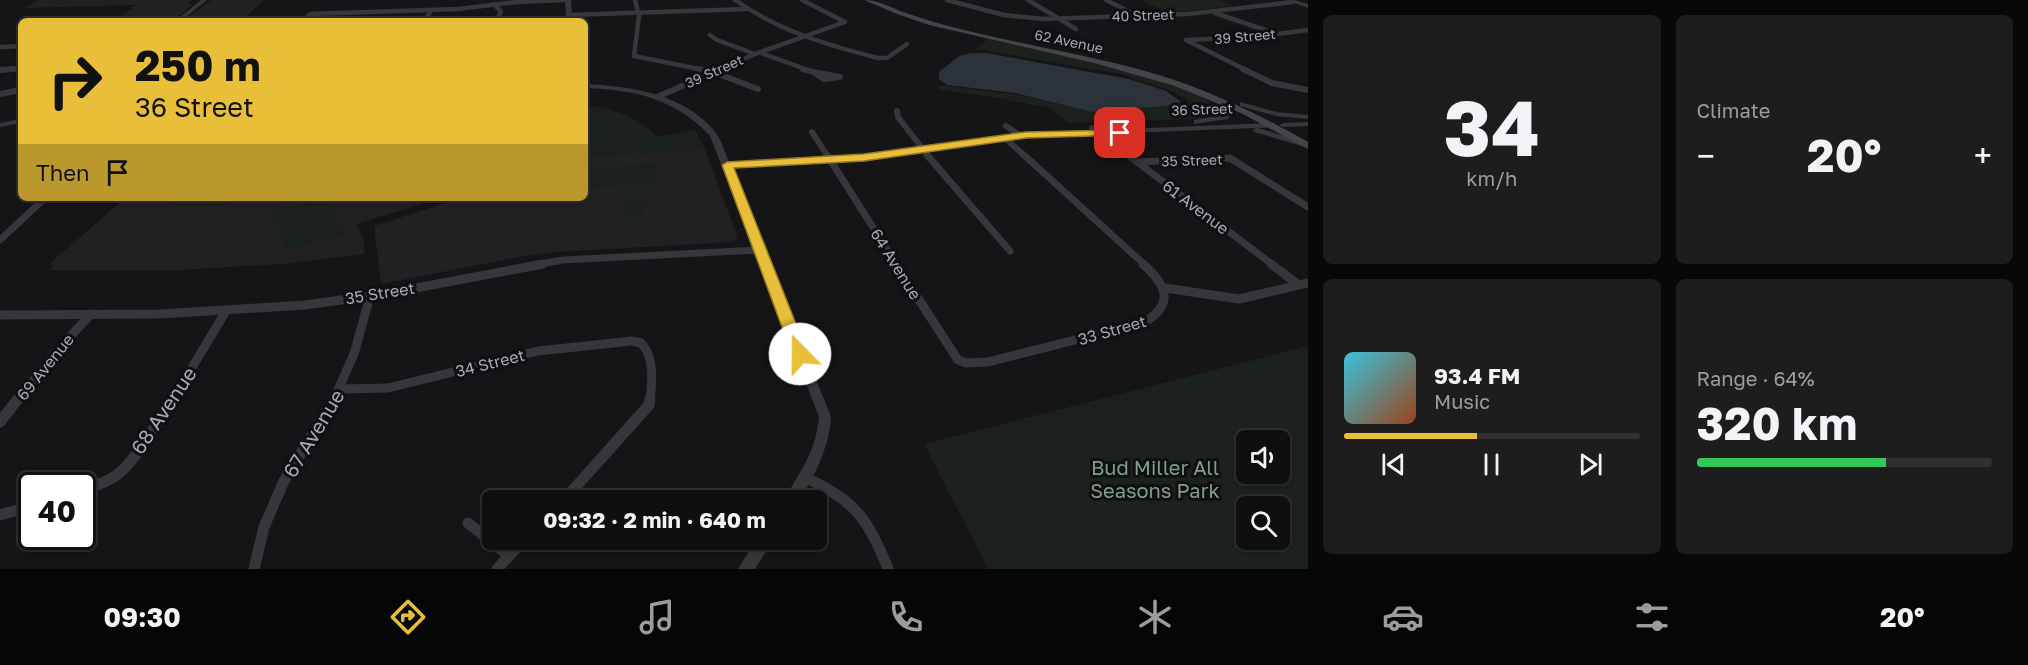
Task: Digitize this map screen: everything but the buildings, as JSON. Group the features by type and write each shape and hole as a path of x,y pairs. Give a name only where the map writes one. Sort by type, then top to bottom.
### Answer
{"main road":[{"name":"62 Avenue","path":"867,0 933,24 1131,69 1206,94 1263,120 1273,122"},
{"name":"62 Avenue","path":"878,0 957,26 1146,69 1243,104 1273,122"},
{"name":"36 Street","path":"1273,122 1283,125"},
{"path":"1273,122 1308,146"},
{"path":"1283,125 1308,138"}],"street":[{"path":"182,18 204,0"},
{"path":"306,18 310,14 431,10 567,0 568,18 747,9"},
{"path":"635,0 638,13 634,56 713,72 758,89"},
{"path":"735,0 781,28 804,37 883,58 907,44"},
{"name":"39 Street","path":"657,97 758,53 845,22 802,0"},
{"name":"40 Street","path":"947,0 985,11 1029,18 1211,12 1291,1"},
{"path":"1028,0 1076,29"},
{"path":"1106,0 1137,16"},
{"path":"1291,1 1308,6"},
{"path":"494,4 501,12 498,18"},
{"path":"427,18 431,10"},
{"path":"1211,12 1274,33"},
{"name":"39 Street","path":"1308,30 1186,40 1272,83 1308,90"},
{"path":"710,35 717,40 813,72"},
{"path":"0,47 18,46"},
{"path":"0,70 18,68"},
{"path":"588,86 614,88 657,97 677,105 702,121 714,135 825,417 825,434 806,478 798,490"},
{"path":"0,94 18,91"},
{"path":"1190,123 1225,117 1228,113 1223,104 1206,94"},
{"path":"1243,104 1276,114 1308,117"},
{"path":"897,111 898,117 922,150 1010,251"},
{"name":"36 Street","path":"1023,136 1221,128 1308,117"},
{"name":"36 Street","path":"727,165 831,160 1006,139 1053,130 1263,120"},
{"path":"0,125 18,122"},
{"name":"36 Street","path":"1283,125 1308,124"},
{"path":"1006,126 1023,136"},
{"name":"61 Avenue","path":"1092,128 1304,284"},
{"path":"1221,128 1260,131 1308,146"},
{"name":"64 Avenue","path":"812,132 952,352 958,360 966,363"},
{"path":"1006,139 1149,266 1165,288 1239,298 1304,284"},
{"name":"35 Street","path":"1137,162 1230,158 1245,165 1308,207"},
{"path":"0,240 42,201"},
{"name":"35 Street","path":"0,315 44,313 160,315 226,311 370,296 553,261 758,250"},
{"name":"33 Street","path":"966,363 987,362 1143,323 1154,318 1160,310 1166,298 1165,288"},
{"name":"67 Avenue","path":"254,569 264,527 284,481 340,389 354,354 370,296"},
{"name":"68 Avenue","path":"96,486 118,474 133,457 179,392 226,311"},
{"name":"69 Avenue","path":"0,422 55,353 91,314"},
{"name":"34 Street","path":"340,389 388,388 566,346 632,341 641,343 647,349 650,361 652,388 649,405 573,490"},
{"path":"806,478 833,490 853,503 863,514 871,527 888,569"},
{"path":"0,515 18,510"},
{"path":"468,523 508,555"},
{"path":"496,569 513,550"},
{"path":"746,569 758,550"}],"shaded area":[{"path":"38,0 192,0 188,4 193,4 177,18 117,18 136,5 25,8"},
{"path":"211,0 264,0 244,18 186,18"},
{"path":"986,53 1129,79 1166,91 1180,101 1179,105 1092,112 1015,93 947,85 939,79 939,72 959,56"},
{"path":"705,149 738,238 733,242 555,252 381,284 374,226 452,201 588,201 588,156"},
{"path":"122,201 431,201 356,224 363,238 365,254 282,264 179,270 50,270 53,265 49,264"}],"green space":[{"path":"1141,0 1220,0 1234,6 1168,13"},
{"path":"988,39 1085,60 1162,81 1211,102 1219,108 1219,114 1198,119 1068,123 1050,108 938,90 939,85 1021,95 1091,112 1187,104 1188,100 1171,91 1121,74 976,49"},
{"path":"588,106 624,114 642,124 657,137 695,129 705,149 588,156"},
{"path":"656,164 659,185 588,188 588,167"},
{"path":"644,198 647,207 643,209 643,216 625,217 625,199"},
{"path":"166,201 234,201 201,207"},
{"path":"315,201 329,201 345,234 286,250 272,211"},
{"name":"Bud Miller All Seasons Park","path":"1308,346 1308,569 988,569 924,444"}],"route":[{"path":"800,354 727,165 864,157 1026,135 1120,133"}]}
